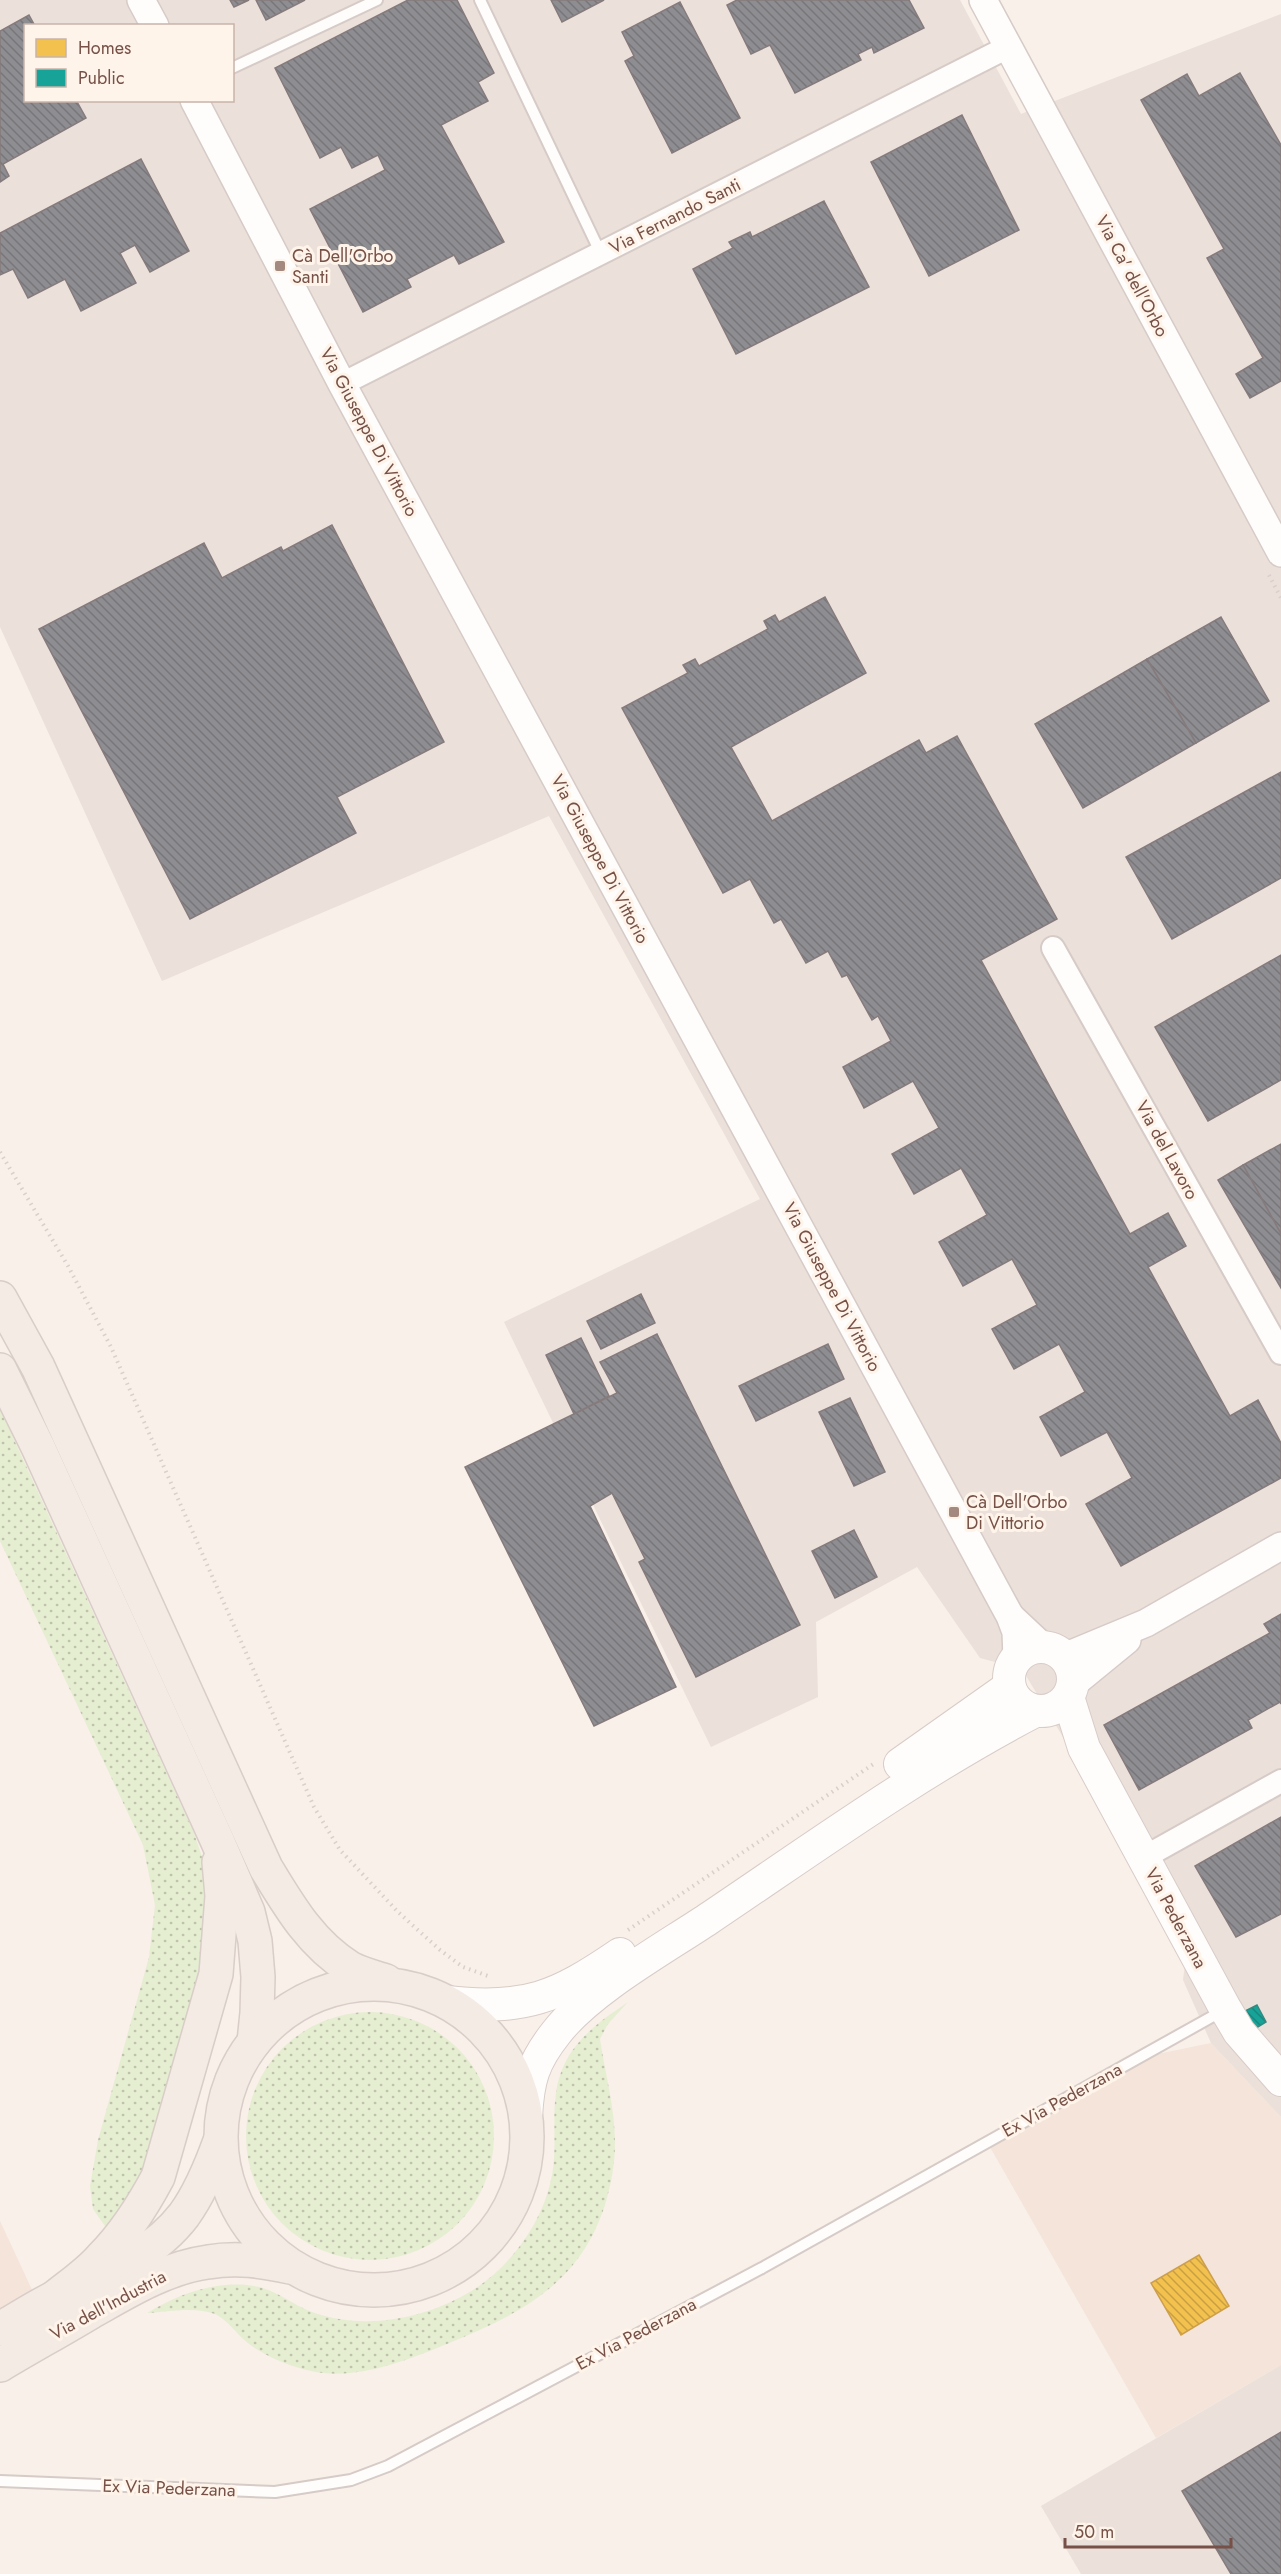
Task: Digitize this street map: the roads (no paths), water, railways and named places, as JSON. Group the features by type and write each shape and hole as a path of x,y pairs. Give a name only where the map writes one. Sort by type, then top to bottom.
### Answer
{"main road":[{"path":"0,1298 38,1367 266,1868 295,1916 323,1947 352,1969 396,1985 430,1994 447,2002 476,2022 501,2049 517,2081 526,2117"},
{"path":"0,1370 38,1447 248,1912 255,1941 258,2001 254,2042"},
{"path":"396,1985 364,1984 332,1989 303,2001 276,2019 254,2042 236,2072 224,2104 220,2139 226,2177 240,2213 263,2243 293,2268 328,2284 366,2290 404,2288 440,2275 472,2254 499,2226 517,2192 526,2155 528,2086 534,2066 557,2031 610,1984 940,1763 1044,1682"},
{"path":"447,2002 480,2006 531,2001 568,1987 953,1728 1044,1682"},
{"name":"Via Pederzana","path":"1044,1682 1084,1748 1239,2032 1281,2080"},
{"path":"54,2298 100,2260 122,2235 158,2177 216,1974 222,1896 217,1840"},
{"name":"Via dell'Industria","path":"0,2329 54,2298 106,2275 167,2234 184,2215 200,2188 220,2139"},
{"name":"Via dell'Industria","path":"0,2365 131,2289 166,2273 207,2262 230,2260 256,2259 293,2268"}],"street":[{"path":"141,0 154,24"},
{"name":"Via Ca' dell'Orbo","path":"983,0 1277,536"},
{"name":"Via Fernando Santi","path":"342,384 1008,47"},
{"name":"Via Giuseppe Di Vittorio","path":"195,102 342,384 1011,1616 1044,1682"},
{"name":"Via del Lavoro","path":"1053,948 1281,1353"},
{"path":"1044,1682 1281,1546"},
{"path":"1143,1858 1281,1781"}],"lane":[{"path":"234,67 376,0"},
{"path":"480,0 601,254"},
{"name":"Ex Via Pederzana","path":"0,2481 275,2492 351,2480 388,2466 762,2268 1226,2010"}],"place":[{"name":"Cà Dell'Orbo Santi","path":"280,266"},
{"name":"Cà Dell'Orbo Di Vittorio","path":"954,1512"}]}
